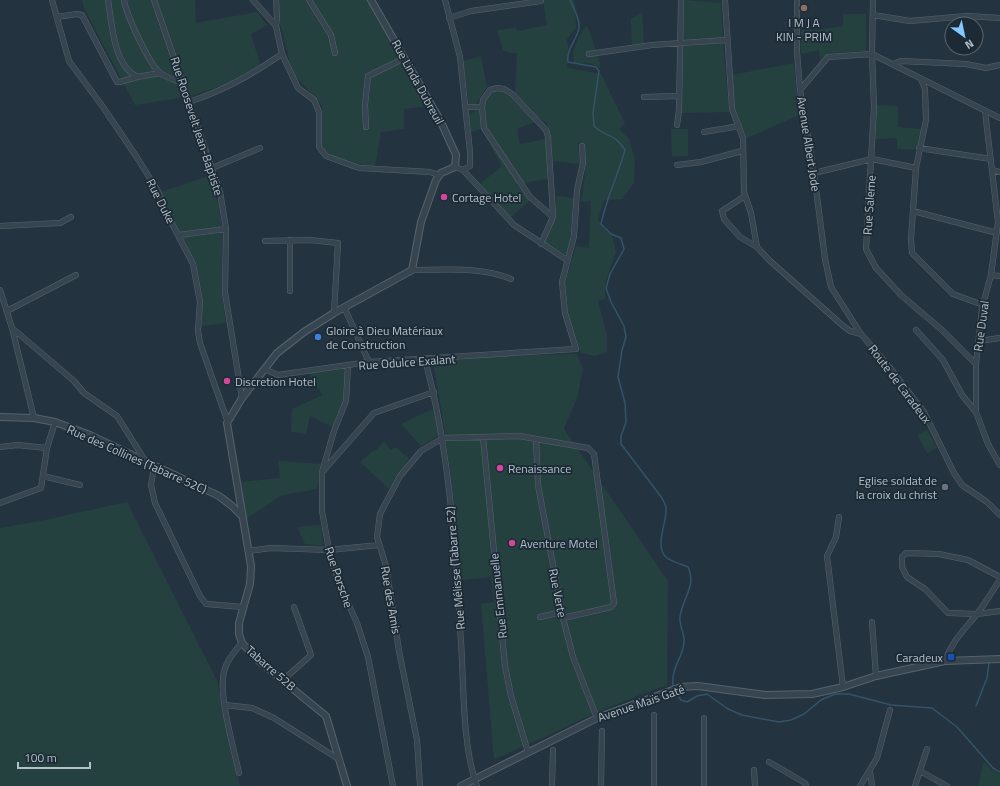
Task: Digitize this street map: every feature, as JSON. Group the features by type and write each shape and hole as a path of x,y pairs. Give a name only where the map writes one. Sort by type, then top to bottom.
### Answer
{"street":[{"name":"Rue Duke","path":"52,0 69,61 103,107 158,191 166,212 193,264 200,302 198,331 200,343 227,420"},
{"path":"108,0 118,53 126,68 137,77"},
{"path":"124,0 132,25 153,64 160,73 183,83"},
{"name":"Rue Roosevelt Jean-Baptiste","path":"154,0 220,192 226,229 224,294 242,398"},
{"path":"253,0 276,26"},
{"path":"276,0 276,26 282,54 298,88 314,100 319,112 319,147 326,156 359,168 430,172 439,175"},
{"path":"309,0 332,35 335,53"},
{"name":"Rue Linda Dubreuil","path":"371,0 440,120 456,155 455,167"},
{"path":"445,0 460,57 466,108 470,166 463,170"},
{"path":"677,125 681,44 681,0"},
{"path":"725,0 726,40 732,109 743,138 742,151 745,196 751,213 757,247"},
{"name":"Avenue Albert Jode","path":"797,0 797,52 800,90 814,173 825,259 831,287"},
{"name":"Rue Saleme","path":"874,0 872,54 874,107 866,249 876,268 897,290 942,330 976,364"},
{"path":"449,18 471,10 541,1"},
{"path":"58,18 77,14 82,16 118,82 160,73"},
{"path":"873,15 910,21 967,16 1000,18"},
{"path":"589,54 652,45 726,40"},
{"path":"190,102 218,92 243,80 282,54"},
{"path":"800,90 828,56 872,54 1000,118"},
{"path":"366,127 365,105 368,76 405,58"},
{"path":"893,64 901,61 966,64 982,68 1000,65"},
{"path":"921,78 925,89 926,120 916,168 912,211 912,253 953,294 983,305"},
{"path":"541,244 553,217 548,137 546,130 512,94 504,89 497,88 490,90 483,100 482,107 484,128 530,197 553,217"},
{"path":"644,97 679,96"},
{"path":"466,108 482,107"},
{"name":"Rue Duval","path":"985,111 999,222 991,275 983,305 978,341 976,364 976,412 988,444 1000,465"},
{"path":"704,132 739,126"},
{"path":"412,270 421,222 439,175 455,167 463,170 510,222 567,260 574,236 577,190 583,163 582,146"},
{"path":"212,168 260,148"},
{"path":"919,148 991,160"},
{"path":"677,165 701,162 742,151"},
{"path":"814,173 872,159 916,168"},
{"path":"992,170 1000,172"},
{"path":"745,196 726,208 722,214 740,237 757,247 774,265 842,325 850,331 861,334"},
{"path":"912,211 997,233"},
{"path":"0,226 55,224 67,221 71,217"},
{"path":"179,235 226,229"},
{"path":"290,240 290,291"},
{"path":"265,241 310,240 338,243 334,313"},
{"name":"Rue Odulce Exalant","path":"264,369 278,375 369,362 463,358 482,354 576,349 565,313 562,282 567,260"},
{"path":"227,420 252,384 277,353 304,332 334,313 412,270 478,271 500,274 511,279"},
{"path":"7,311 76,275"},
{"path":"991,275 1000,276"},
{"name":"Route de Caradeux","path":"831,287 861,334 891,369 924,412 954,473 962,485 987,502 1000,515"},
{"path":"0,290 12,328 34,418"},
{"path":"344,307 369,362"},
{"path":"12,328 74,381 84,393 116,416 146,462"},
{"path":"916,330 943,360 962,395 976,412"},
{"path":"978,341 1000,338"},
{"name":"Rue Mélisse (Tabarre 52)","path":"425,360 434,392 443,438 459,606 467,741 477,786"},
{"name":"Rue Porsche","path":"348,366 346,401 334,431 322,472 322,511 328,550 338,581 357,623 368,657 393,786"},
{"path":"239,384 246,386 252,384"},
{"path":"322,472 374,413 434,392"},
{"name":"Rue des Collines (Tabarre 52C)","path":"0,417 34,418 55,422 90,435 154,467 219,496 242,516"},
{"name":"Tabarre 52B","path":"227,420 251,566 250,584 239,624 239,634 242,643 260,662 326,716 347,786"},
{"path":"0,503 41,488 47,448 55,422"},
{"path":"443,438 519,436 588,448 596,457 614,603 611,607 563,618"},
{"name":"Rue Emmanuelle","path":"483,437 505,666 511,696 528,752"},
{"name":"Rue des Amis","path":"420,786 417,740 386,566 377,537 380,514 400,476 421,451 443,438"},
{"name":"Rue Verte","path":"536,439 538,486 563,618 573,658 597,718"},
{"path":"0,447 17,446 47,448"},
{"path":"154,467 151,485 155,503 200,596 206,604 243,607"},
{"path":"43,476 80,485"},
{"path":"839,517 836,537 827,556 843,687"},
{"path":"248,551 271,548 328,550 379,546"},
{"path":"1000,577 968,560 939,554 906,553 902,557 902,567 907,577 925,590 941,608 948,613 977,614 1000,611"},
{"path":"945,661 950,648 964,627 977,614 1000,580"},
{"path":"283,680 311,655 294,607"},
{"path":"540,617 562,612"},
{"path":"872,622 876,676"},
{"path":"240,773 222,686 224,670 232,655 242,643"},
{"name":"Avenue Maïs Gaté","path":"461,786 474,778 597,718 673,690 698,686 765,696 812,694 843,687 876,676 945,661 1000,659"},
{"path":"226,705 252,708 274,718 340,760"},
{"path":"860,786 877,758 890,710"},
{"path":"654,715 654,786"},
{"path":"704,718 704,786"},
{"path":"601,786 602,731"},
{"path":"915,786 927,749"},
{"path":"552,786 553,750"},
{"path":"769,762 804,783 806,786"},
{"path":"754,770 755,786"},
{"path":"870,771 872,786"},
{"path":"920,771 947,786"}],"green space":[{"path":"82,0 195,0 196,23 257,12 267,25 251,34 260,64 240,79 191,96 135,105 84,8"},
{"path":"279,0 368,0 429,106 404,109 404,129 381,132 375,166 354,163 338,158 325,151 322,146 322,105 293,74 280,23"},
{"path":"543,0 573,0 575,4 576,27 567,39 569,54 567,68 601,74 625,123 619,129 629,139 635,160 634,183 622,199 604,200 598,219 602,227 612,236 616,252 605,283 605,299 598,301 607,335 607,352 595,356 581,353 569,319 565,283 576,246 589,248 591,201 581,202 585,171 585,156 581,141 578,145 580,164 552,161 552,144 547,123 528,111 515,94 517,53 511,53 503,50 497,30 516,28 517,31 547,25"},
{"path":"684,0 721,3 723,38 683,39"},
{"path":"642,12 644,43 632,45 631,19"},
{"path":"843,14 866,14 866,51 830,53 820,60 819,50 801,54 801,30 817,30 843,26"},
{"path":"587,25 601,68 589,63 574,64 574,48"},
{"path":"723,42 729,112 681,113 680,82 682,45"},
{"path":"481,56 487,87 476,104 469,105 463,61"},
{"path":"794,63 799,115 743,140 734,108 732,75"},
{"path":"497,88 512,99 535,122 517,129 520,144 545,139 546,144 548,179 516,184 530,200 510,218 480,184 502,166 481,129 471,132 469,115 474,113 492,90"},
{"path":"875,105 898,106 898,127 922,129 917,150 897,149 897,138 874,139"},
{"path":"671,129 688,129 688,156 672,157"},
{"path":"209,176 219,206 222,227 180,233 161,192"},
{"path":"556,196 574,198 572,230 567,255 544,242 555,214"},
{"path":"222,233 222,295 226,323 202,326 201,302 196,263 183,237"},
{"path":"577,354 583,369 577,398 564,429 668,581 667,685 601,711 494,759 481,604 494,602 491,577 461,580 447,445 433,364 488,356"},
{"path":"346,369 344,400 334,428 310,416 306,434 291,432 292,409 323,395 313,382 309,373"},
{"path":"435,408 439,435 421,446 401,424"},
{"path":"927,430 937,448 927,453 917,435"},
{"path":"384,442 391,450 396,447 409,459 395,477 389,489 360,462"},
{"path":"278,461 321,464 317,489 282,495 246,519 241,482 280,478"},
{"path":"127,502 217,681 240,786 0,786 0,528"},
{"path":"321,525 323,546 305,544 297,527"},
{"path":"984,762 991,769 1000,774 1000,786 978,786"}],"waterway":[{"path":"570,0 578,17 579,28 570,49 568,62 596,67 599,71 593,113 594,126 598,130 617,140 625,150 601,224 611,234 621,238 624,249 610,274 606,288 611,302 624,326 626,337 622,350 618,377 625,403 626,422 621,436 621,444 662,498 666,506 661,541 663,553 667,558 674,562 688,567 691,580 681,610 680,624 684,639 682,653 675,668 673,687"},
{"path":"976,706 987,678 989,663 991,661"},
{"path":"674,690 681,700 687,702 697,696 707,694 728,709 742,715 779,722 791,720 804,714 821,700 835,694 849,694 891,705 932,708 957,727 993,768 1000,772"}],"place":[{"name":"I M J A KIN - PRIM","path":"804,8"},
{"name":"Cortage Hotel","path":"444,197"},
{"name":"Gloire à Dieu Matériaux de Construction","path":"318,337"},
{"name":"Discretion Hotel","path":"227,381"},
{"name":"Renaissance","path":"500,468"},
{"name":"Eglise soldat de la croix du christ","path":"945,487"},
{"name":"Aventure Motel","path":"512,543"},
{"name":"Caradeux","path":"951,657"}]}
